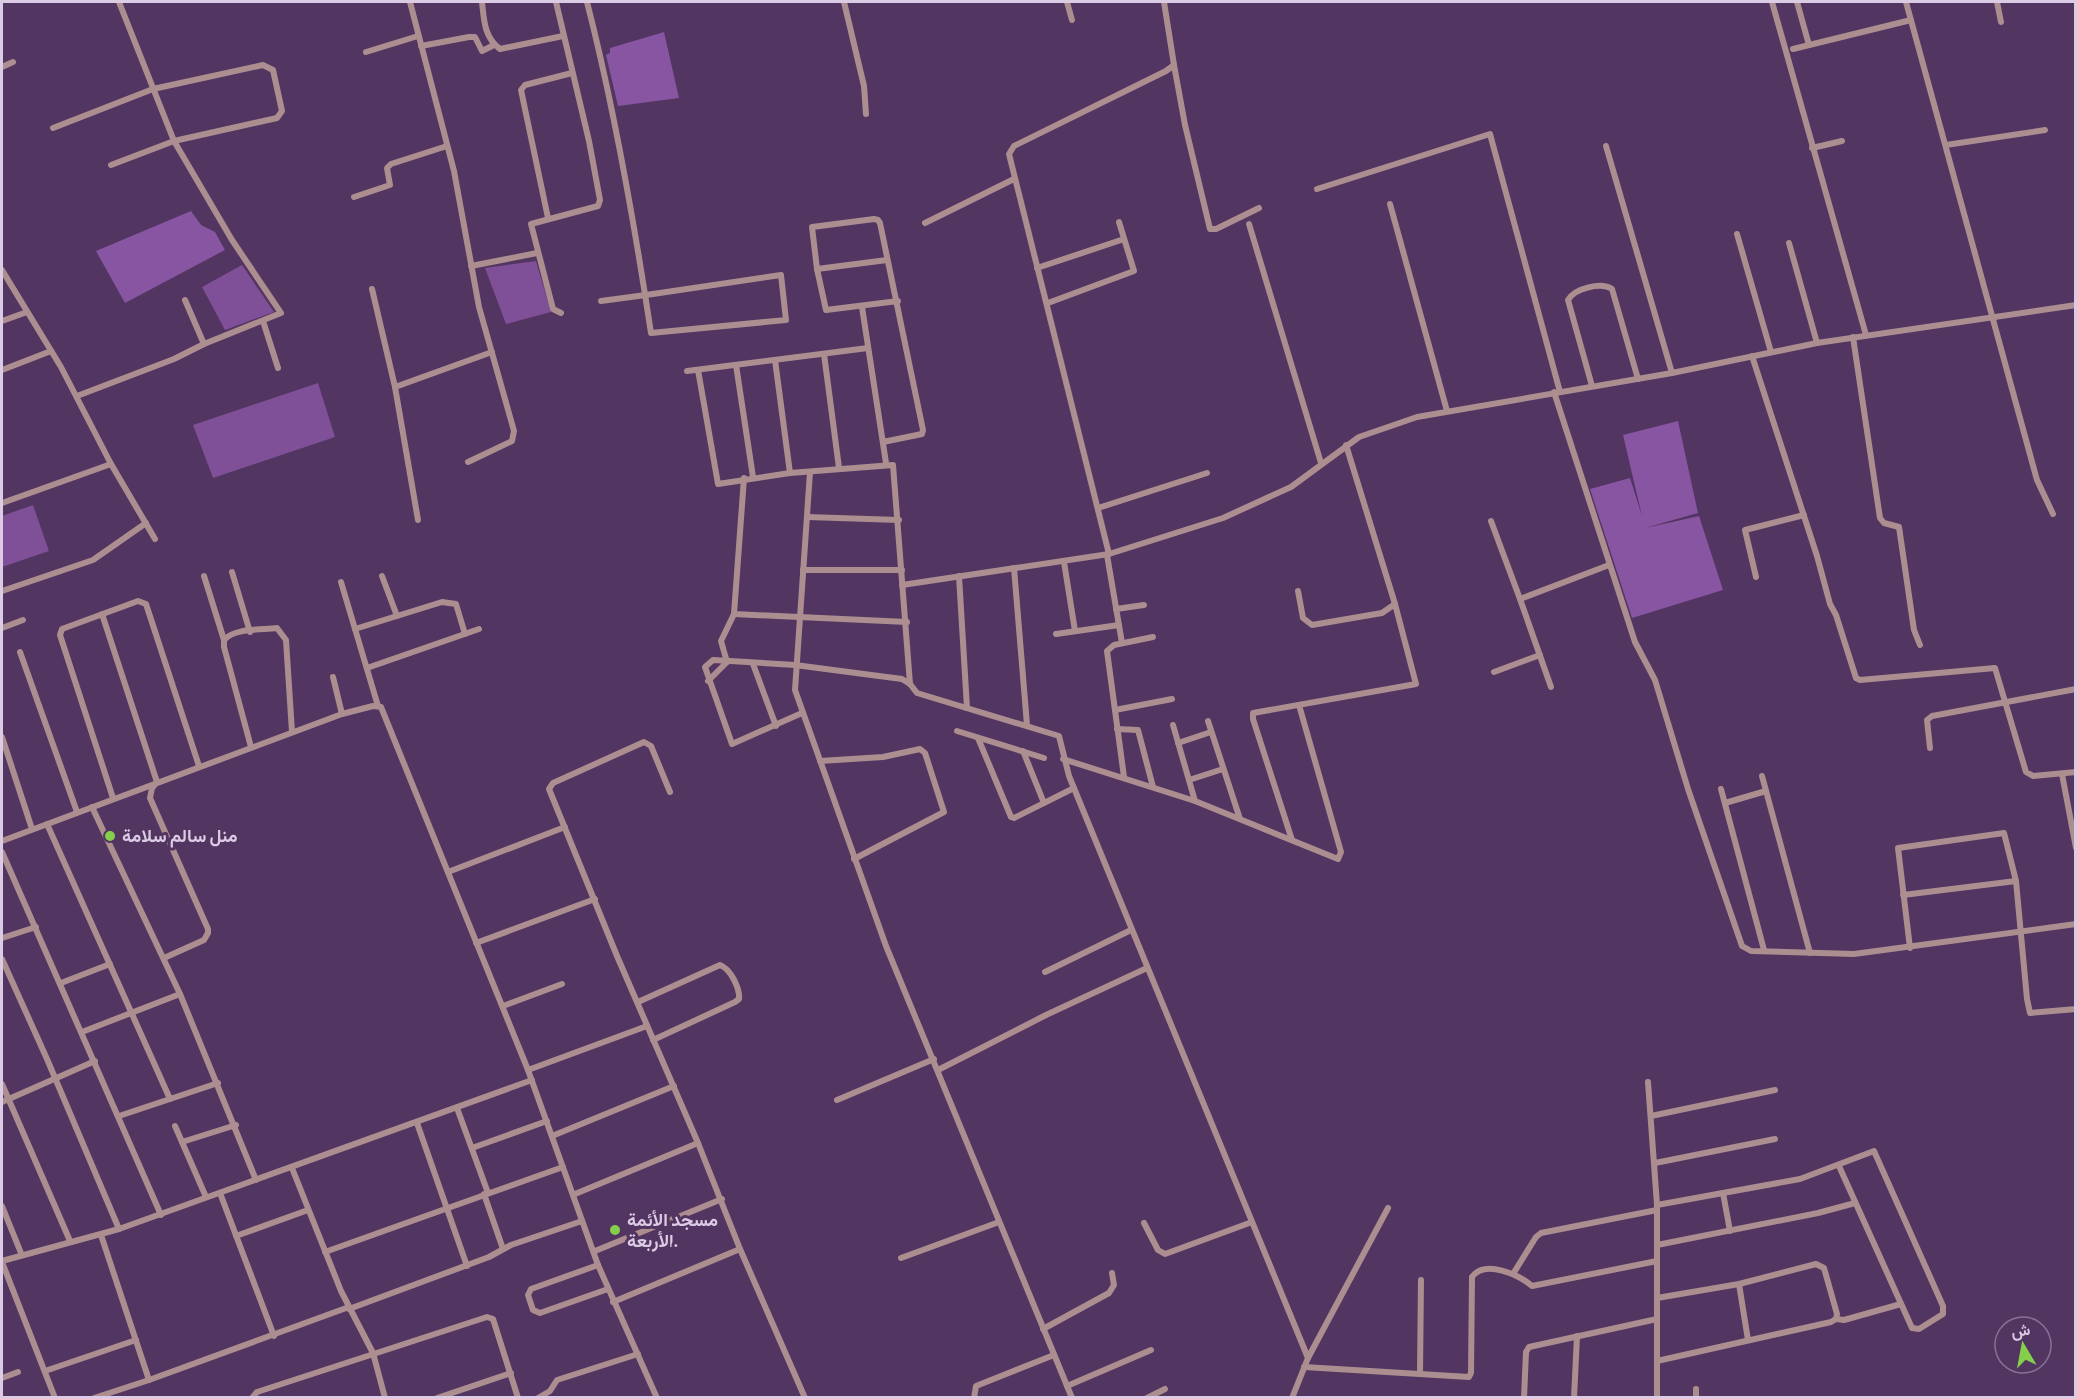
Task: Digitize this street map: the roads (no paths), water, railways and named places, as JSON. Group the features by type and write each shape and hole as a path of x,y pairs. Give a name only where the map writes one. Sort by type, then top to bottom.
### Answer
{"street":[{"path":"77,396 280,315 280,309 232,240 174,141 119,2"},
{"path":"410,2 447,146 471,266 515,436 502,446 468,462"},
{"path":"482,2 486,33 494,45 503,50 563,36"},
{"path":"556,2 589,141 600,204 531,224 553,309 561,313"},
{"path":"587,2 616,123 645,295 651,333 786,320 781,275 645,295 601,301"},
{"path":"844,2 864,86 866,114"},
{"path":"1067,2 1072,20"},
{"path":"1164,2 1185,125 1210,229 1216,229 1259,208"},
{"path":"1772,2 1866,336"},
{"path":"1797,2 1809,45"},
{"path":"1906,2 2037,480 2052,514"},
{"path":"1997,2 2001,22"},
{"path":"1793,48 1911,20"},
{"path":"366,52 417,36"},
{"path":"421,46 469,37 475,37 482,51 494,45"},
{"path":"2,68 13,62"},
{"path":"53,128 153,89 263,64 273,69 282,111 277,118 174,141 111,165"},
{"path":"1122,644 1108,554 1098,508 1009,154 1014,147 1174,65"},
{"path":"549,218 521,90 525,85 572,73"},
{"path":"1946,145 2045,130"},
{"path":"1317,189 1490,134 1557,392 1609,564 1635,642 1655,680 1688,789 1740,942 1751,951 1838,956 2076,924"},
{"path":"1812,147 1842,141"},
{"path":"354,197 390,185 387,168 391,164 447,146"},
{"path":"1606,146 1672,373"},
{"path":"925,224 1014,179"},
{"path":"1390,204 1447,411"},
{"path":"883,442 922,434 898,301 880,223 874,219 812,227 817,269 826,310 898,301"},
{"path":"1048,303 1134,272 1119,222"},
{"path":"1249,224 1321,463"},
{"path":"1737,234 1771,352"},
{"path":"1037,268 1124,239"},
{"path":"1789,243 1817,343"},
{"path":"471,266 537,253"},
{"path":"817,269 887,260"},
{"path":"2,270 77,396 111,464 155,539"},
{"path":"1592,386 1568,300 1573,294 1603,285 1612,290 1638,379"},
{"path":"372,289 395,387 417,520"},
{"path":"185,300 204,344"},
{"path":"902,585 1108,554 1223,518 1264,501 1304,478 1346,445 1384,426 1447,411 1672,373 1817,343 2076,305"},
{"path":"862,307 886,464"},
{"path":"2,321 27,312"},
{"path":"263,321 278,368"},
{"path":"1852,337 1880,518 1884,523 1899,527 1914,630 1920,645"},
{"path":"687,371 868,348"},
{"path":"2,370 51,351"},
{"path":"395,387 492,352"},
{"path":"824,354 839,468"},
{"path":"1752,356 1830,604 1836,615 1856,678 1860,680 1995,668 2026,772 2033,776 2076,772"},
{"path":"775,360 790,473"},
{"path":"736,364 753,477"},
{"path":"698,370 718,484 744,478 890,463 894,467 910,684"},
{"path":"1292,840 1252,715 1257,711 1416,684 1395,604 1346,445"},
{"path":"2,503 111,464"},
{"path":"810,472 801,618 794,684 802,713 886,946 1070,1397"},
{"path":"1098,508 1207,473"},
{"path":"727,662 721,641 734,614 744,478"},
{"path":"1756,577 1745,530 1803,515"},
{"path":"807,518 899,520"},
{"path":"1491,521 1551,687"},
{"path":"2,591 93,560 146,523"},
{"path":"1064,562 1075,631"},
{"path":"1520,599 1609,564"},
{"path":"1014,568 1027,725"},
{"path":"803,570 902,570"},
{"path":"231,572 250,632"},
{"path":"204,576 224,640 251,747"},
{"path":"382,576 397,616"},
{"path":"959,576 967,708"},
{"path":"341,582 378,706 503,1006 595,1251 598,1265 657,1398"},
{"path":"1298,591 1303,618 1312,625 1382,613 1395,604"},
{"path":"113,798 60,634 62,629 102,614 138,601 146,604 199,766"},
{"path":"355,629 442,602 451,602 456,604 465,634"},
{"path":"1116,609 1143,605"},
{"path":"102,614 157,782"},
{"path":"734,614 907,622"},
{"path":"2,628 24,620"},
{"path":"1056,634 1119,625"},
{"path":"224,640 229,635 277,628 286,640 292,732"},
{"path":"367,668 479,629"},
{"path":"1124,777 1107,651 1110,647 1153,637"},
{"path":"20,652 77,812"},
{"path":"1494,672 1540,655"},
{"path":"802,713 735,744 730,742 705,667 713,660 795,665 902,679 910,684 917,693 1059,736 1063,759 1074,788 1308,1358"},
{"path":"708,681 727,662"},
{"path":"753,664 776,726"},
{"path":"333,677 342,714"},
{"path":"1930,748 1928,718 2076,689"},
{"path":"1115,710 1172,699"},
{"path":"1063,759 1195,801 1334,857 1340,856 1299,705"},
{"path":"2,840 342,714 378,706"},
{"path":"1208,721 1240,819"},
{"path":"1173,724 1195,801"},
{"path":"1117,729 1138,730 1153,787"},
{"path":"957,731 1044,758"},
{"path":"1178,743 1211,732"},
{"path":"2,737 32,829"},
{"path":"978,738 1011,816 1014,818 1074,788"},
{"path":"670,792 651,746 644,742 550,785 551,794 647,1026 805,1398"},
{"path":"820,761 883,757 920,749 925,753 944,812 854,859"},
{"path":"1023,751 1044,803"},
{"path":"1189,780 1223,769"},
{"path":"2062,774 2076,848"},
{"path":"1762,776 1810,953"},
{"path":"157,782 152,788 150,798 208,933 204,940 164,958"},
{"path":"1721,789 1764,950"},
{"path":"1725,803 1766,791"},
{"path":"92,807 180,994 236,1125 256,1180"},
{"path":"47,824 170,1099"},
{"path":"448,872 565,827"},
{"path":"1910,948 1897,852 1901,846 2000,831 2007,836 2016,881 2030,1013 2076,1009"},
{"path":"2,852 161,1215"},
{"path":"1903,895 2016,881"},
{"path":"476,944 595,899"},
{"path":"2,938 36,927"},
{"path":"1045,972 1131,930"},
{"path":"2,959 119,1229"},
{"path":"61,983 110,964"},
{"path":"638,1002 720,965 729,971 739,991 739,999 735,1002 653,1040"},
{"path":"938,1070 1046,1015 1147,968"},
{"path":"503,1006 562,984"},
{"path":"82,1032 180,994"},
{"path":"528,1070 647,1026"},
{"path":"837,1100 934,1059"},
{"path":"5,1100 56,1080 95,1061"},
{"path":"55,1398 2,1261 21,1253 101,1235 161,1215 532,1080"},
{"path":"1648,1082 1657,1207 1657,1398"},
{"path":"119,1116 218,1083"},
{"path":"2,1084 5,1100 70,1241"},
{"path":"552,1136 674,1086"},
{"path":"1651,1116 1775,1090"},
{"path":"457,1108 472,1148 503,1249"},
{"path":"472,1148 547,1121"},
{"path":"417,1123 467,1266"},
{"path":"182,1142 236,1125"},
{"path":"175,1126 206,1197"},
{"path":"1655,1163 1775,1139"},
{"path":"574,1194 698,1143"},
{"path":"1513,1274 1536,1237 1541,1233 1724,1193 1800,1179 1839,1166 1873,1150 1876,1152 1945,1312 1915,1329 1901,1304 1839,1166"},
{"path":"325,1252 563,1167"},
{"path":"292,1168 349,1308 373,1353 383,1397"},
{"path":"220,1193 274,1336"},
{"path":"1724,1193 1730,1231"},
{"path":"595,1251 722,1199"},
{"path":"1657,1245 1818,1214 1855,1203"},
{"path":"2,1206 21,1253"},
{"path":"1292,1398 1308,1358 1388,1208"},
{"path":"236,1236 308,1210"},
{"path":"94,1398 467,1266 503,1249 582,1221"},
{"path":"901,1257 999,1222"},
{"path":"1144,1223 1158,1250 1165,1254 1252,1222"},
{"path":"101,1235 149,1380"},
{"path":"614,1302 740,1249"},
{"path":"1304,1367 1469,1377 1472,1365 1472,1277 1480,1270 1513,1274 1532,1286 1657,1261"},
{"path":"1657,1298 1739,1284 1821,1264 1836,1319"},
{"path":"598,1265 531,1289 528,1295 533,1310 540,1312 608,1288"},
{"path":"1043,1329 1109,1293 1114,1285 1112,1273"},
{"path":"1420,1374 1421,1280"},
{"path":"1739,1284 1748,1340"},
{"path":"1658,1361 1831,1323 1836,1319 1844,1320 1901,1304"},
{"path":"252,1398 257,1392 490,1317 493,1319 518,1398"},
{"path":"1524,1398 1526,1352 1529,1347 1657,1318"},
{"path":"1574,1398 1577,1336"},
{"path":"45,1371 136,1340"},
{"path":"1067,1386 1151,1350"},
{"path":"538,1398 550,1391 557,1380 638,1354"},
{"path":"974,1398 976,1386 1053,1355"},
{"path":"2,1378 18,1371"},
{"path":"437,1398 511,1373"},
{"path":"1147,1398 1165,1389"},
{"path":"1696,1389 1696,1398"}],"place":[{"name":"منل سالم سلامة","path":"110,836"},
{"name":"مسجد الأئمة الأربعة.","path":"615,1230"}]}
